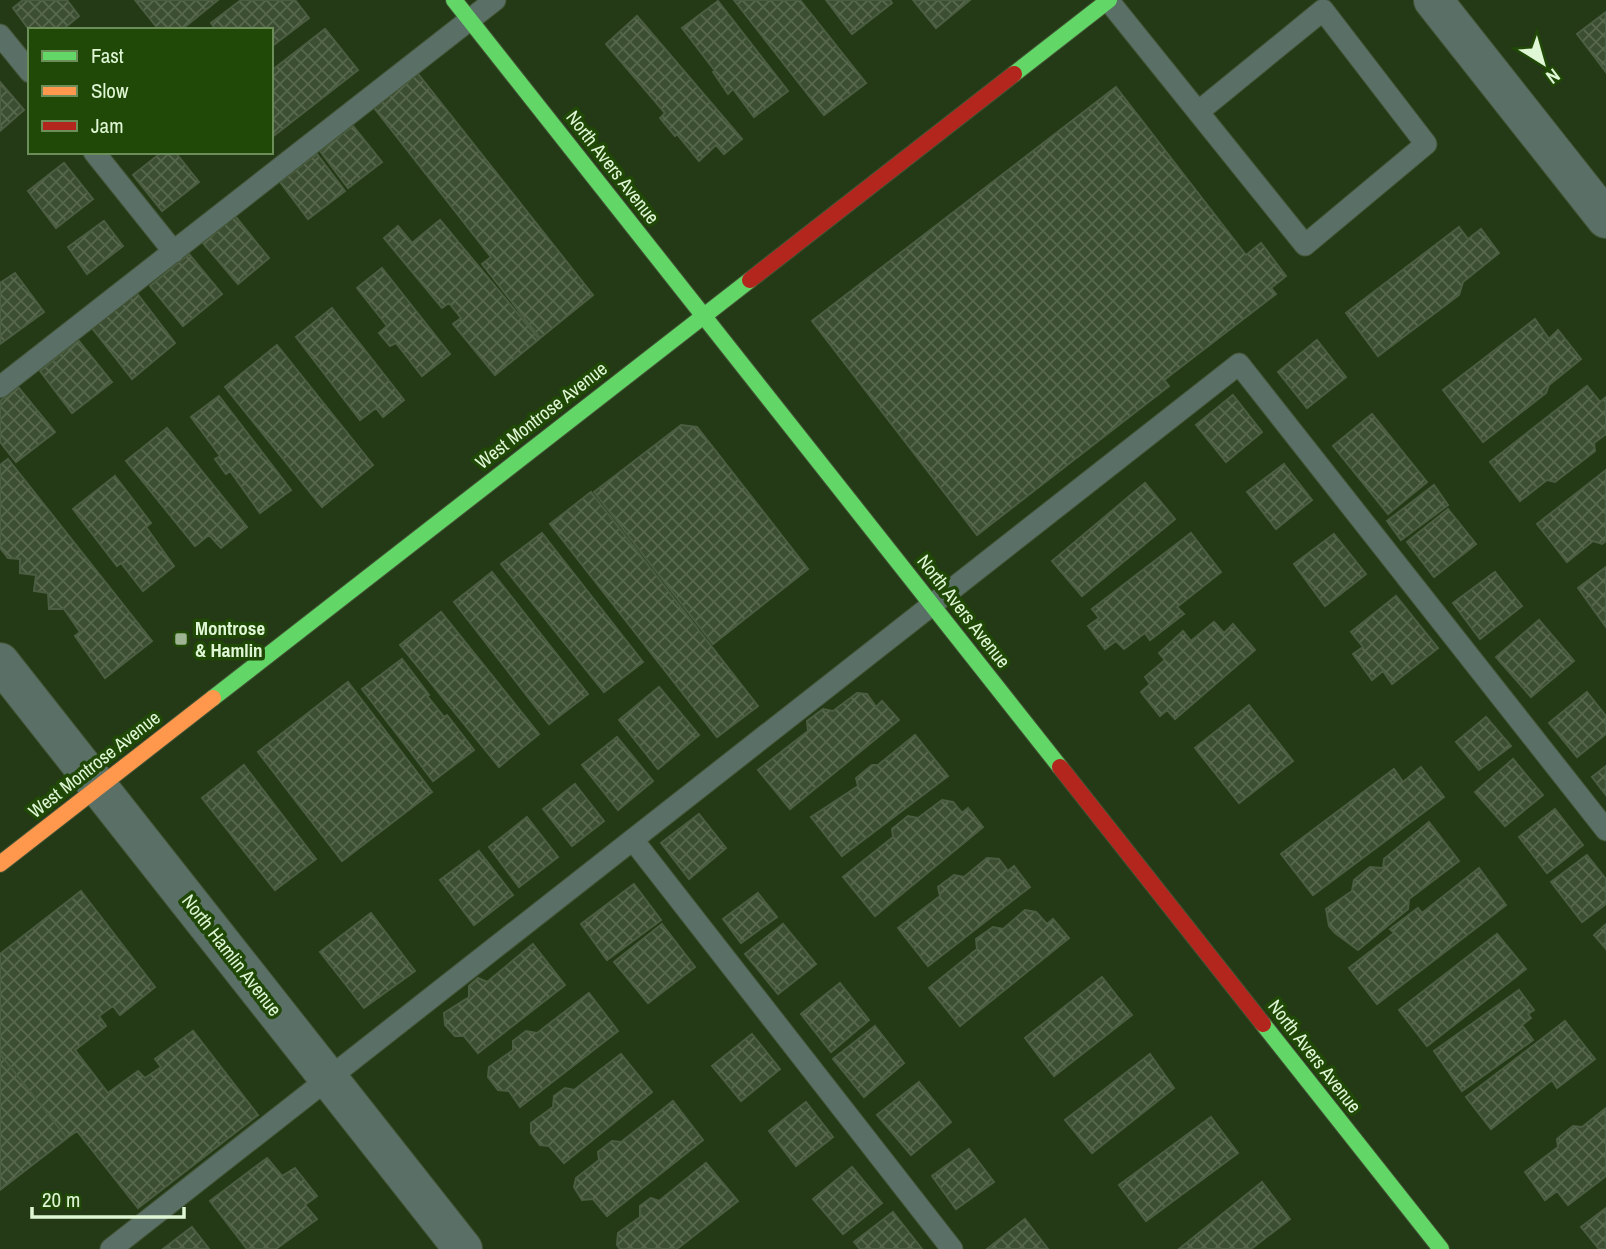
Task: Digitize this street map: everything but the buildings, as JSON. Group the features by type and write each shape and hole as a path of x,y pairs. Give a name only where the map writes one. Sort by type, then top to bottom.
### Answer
{"street":[{"name":"North Avers Avenue","path":"454,0 1441,1249"},
{"name":"West Montrose Avenue","path":"0,863 1108,0"},
{"path":"1433,0 1606,219"},
{"name":"North Hamlin Avenue","path":"0,662 463,1249"}],"lane":[{"path":"0,387 495,0"},
{"path":"1108,0 1198,112 1305,245 1426,144 1323,10 1198,112"},
{"path":"0,34 28,69"},
{"path":"96,154 174,252"},
{"path":"111,1249 1239,364 1606,830"},
{"path":"633,840 952,1249"}],"traffic: fast":[{"path":"454,0 1060,767"},
{"path":"1014,74 1109,0"},
{"path":"213,698 750,280"},
{"path":"1263,1024 1441,1249"}],"traffic: slow":[{"path":"0,864 213,698"}],"traffic: jam":[{"path":"750,280 1014,74"},
{"path":"1060,767 1263,1024"}],"place":[{"name":"Montrose & Hamlin","path":"181,639"}]}
